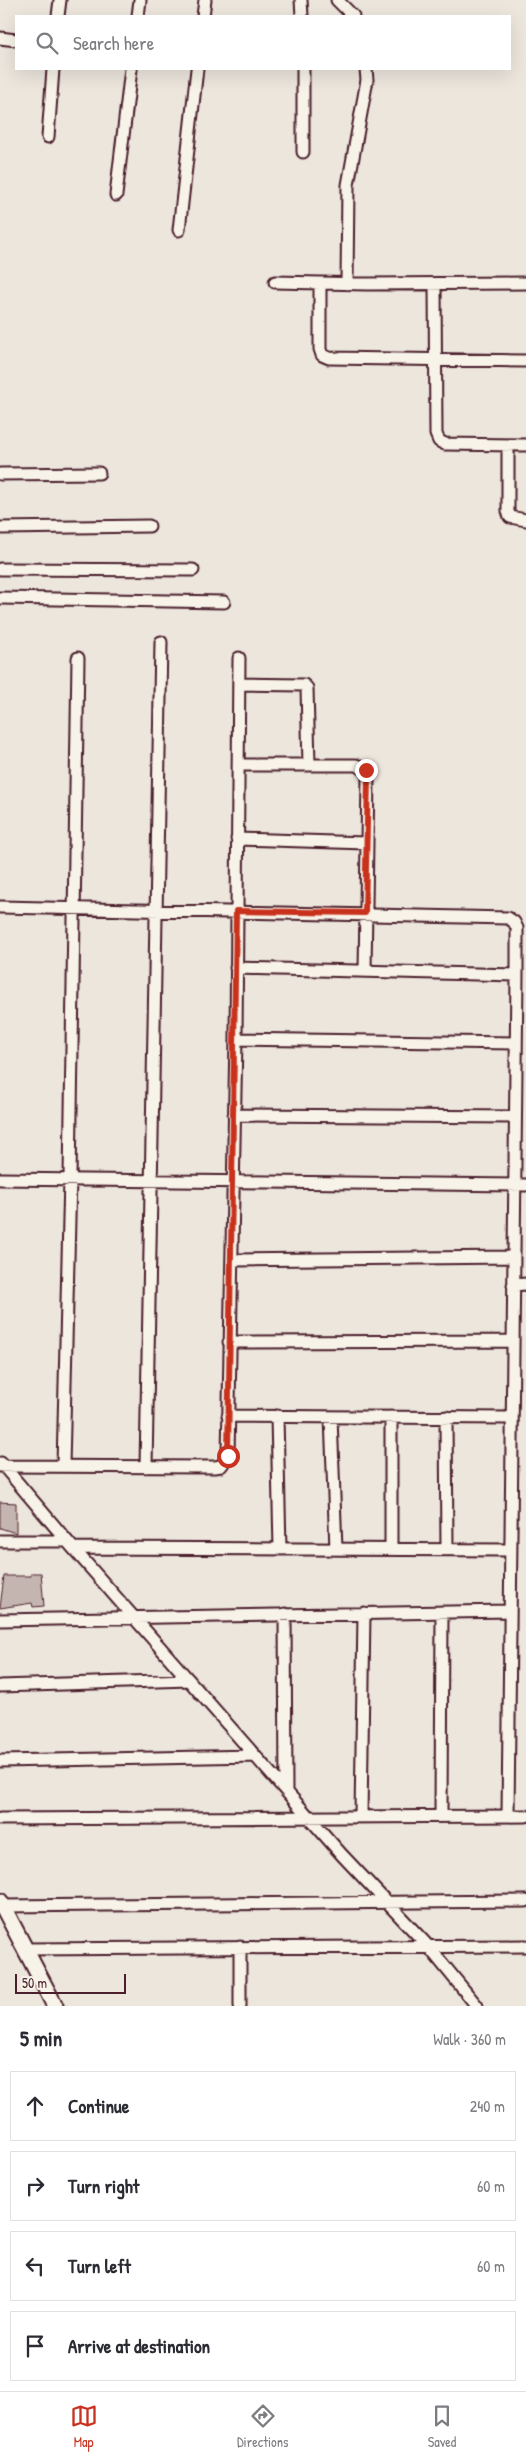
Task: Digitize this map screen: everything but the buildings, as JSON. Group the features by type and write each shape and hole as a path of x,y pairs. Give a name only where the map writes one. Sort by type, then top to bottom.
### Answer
{"street":[{"path":"58,15 60,0"},
{"path":"138,15 140,0"},
{"path":"204,15 205,0"},
{"path":"301,0 302,15"},
{"path":"337,0 351,15"},
{"path":"352,15 353,0"},
{"path":"0,38 15,40"},
{"path":"48,138 53,70"},
{"path":"116,195 132,70"},
{"path":"179,230 197,70"},
{"path":"303,70 303,152"},
{"path":"347,284 348,185 367,80 366,70"},
{"path":"275,282 347,284 526,283"},
{"path":"320,283 320,349 322,355 330,358 526,361"},
{"path":"434,284 436,434 439,441 445,444 526,445"},
{"path":"508,445 508,511 510,517 515,520 526,520"},
{"path":"0,474 99,473"},
{"path":"0,528 150,526"},
{"path":"0,569 193,570"},
{"path":"0,598 224,602"},
{"path":"146,1467 161,642"},
{"path":"63,1466 75,909 78,658"},
{"path":"2,1465 221,1466 228,1456 236,1039 240,658"},
{"path":"239,684 304,685 307,688 310,765"},
{"path":"238,764 356,765 366,770 368,778 365,971"},
{"path":"237,839 366,843"},
{"path":"0,906 75,909 365,913 508,918 514,922 517,928 521,959 517,975 508,1816"},
{"path":"236,968 517,975"},
{"path":"236,1039 516,1043"},
{"path":"234,1115 515,1117"},
{"path":"0,1179 70,1178 526,1185"},
{"path":"232,1260 513,1257"},
{"path":"513,1284 526,1284"},
{"path":"230,1342 512,1341"},
{"path":"228,1416 511,1418"},
{"path":"277,1416 280,1549"},
{"path":"331,1417 336,1549"},
{"path":"391,1417 391,1549"},
{"path":"446,1417 447,1549"},
{"path":"2,1465 309,1816 428,1946 477,2006"},
{"path":"0,1541 280,1549 510,1550"},
{"path":"0,1620 133,1616 509,1611"},
{"path":"441,1816 442,1612"},
{"path":"361,1816 364,1613"},
{"path":"285,1614 286,1790"},
{"path":"0,1686 190,1680"},
{"path":"0,1761 256,1756"},
{"path":"0,1819 526,1816"},
{"path":"55,2006 1,1904 526,1901"},
{"path":"25,1949 526,1946"},
{"path":"240,1948 240,2006"}],"route":[{"path":"228,1456 236,1039 236,911 365,913 368,778 366,770"}]}
